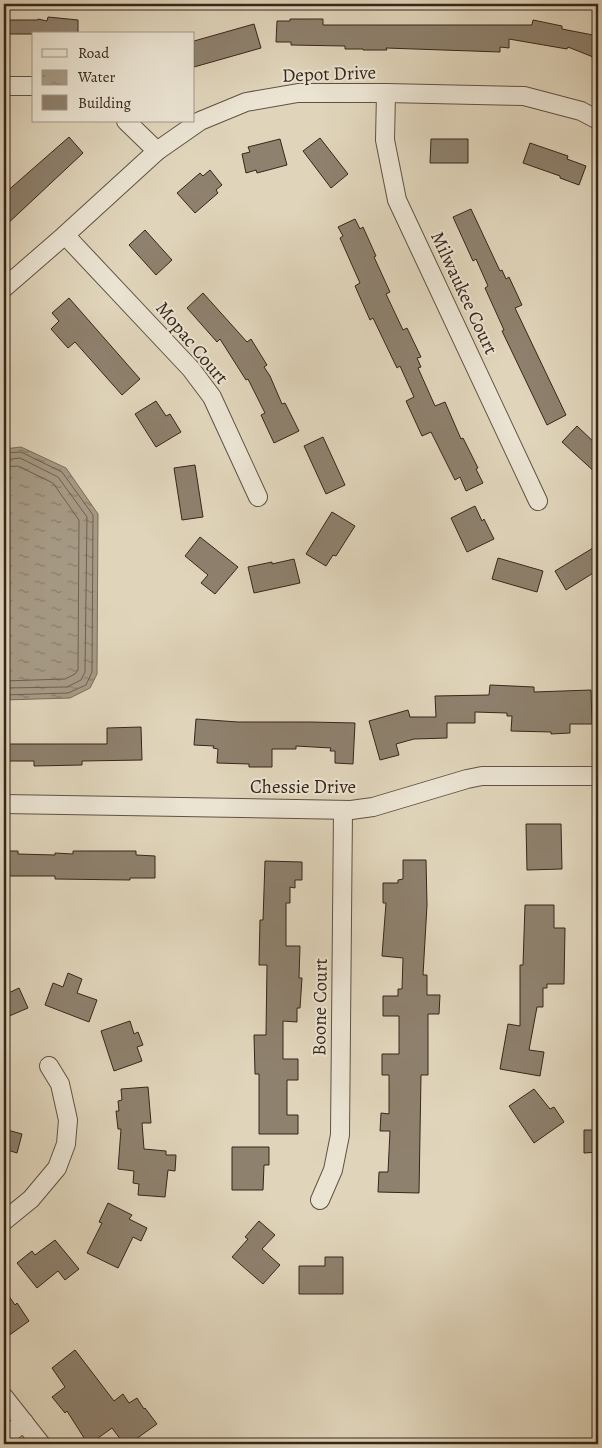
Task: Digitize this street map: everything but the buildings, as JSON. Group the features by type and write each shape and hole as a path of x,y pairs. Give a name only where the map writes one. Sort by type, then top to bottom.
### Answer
{"street":[{"path":"4,86 32,86"},
{"name":"Depot Drive","path":"4,288 157,151 200,120 246,102 298,93 524,96 581,111 598,120"},
{"name":"Milwaukee Court","path":"386,93 385,140 397,200 538,501"},
{"path":"127,122 157,151"},
{"name":"Mopac Court","path":"65,235 191,369 212,397 258,497"},
{"name":"Chessie Drive","path":"4,804 343,810 373,807 482,776 598,776"},
{"name":"Boone Court","path":"320,1200 333,1170 340,1134 343,810"},
{"path":"4,1221 32,1199 58,1168 66,1144 68,1120 60,1084 50,1066"},
{"path":"4,1397 40,1444"},
{"path":"4,1438 24,1422"}],"water":[{"path":"21,447 66,468 98,514 97,674 90,688 70,698 4,700 4,449"}]}
